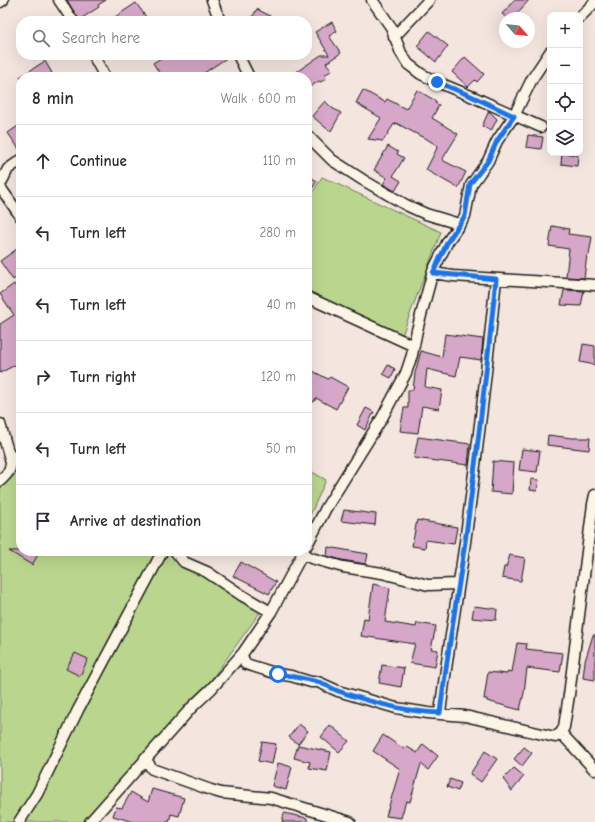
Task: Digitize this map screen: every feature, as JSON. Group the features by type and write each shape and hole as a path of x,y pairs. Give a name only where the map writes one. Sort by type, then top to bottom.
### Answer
{"street":[{"path":"59,0 70,16"},
{"path":"212,0 218,16"},
{"path":"372,0 390,27 401,53 408,64 420,74 541,127"},
{"path":"394,37 429,0"},
{"path":"583,14 595,2"},
{"path":"312,535 326,508 382,418 406,373 433,273 448,241 465,216 470,184 488,161 497,141 514,116 532,79 547,56"},
{"path":"96,60 102,72"},
{"path":"240,60 246,72"},
{"path":"312,139 332,160 406,205 426,214 459,224"},
{"path":"16,162 4,167 0,186 16,210"},
{"path":"433,273 496,279 595,285"},
{"path":"440,713 479,437 496,279"},
{"path":"312,299 414,346"},
{"path":"0,424 14,477 1,480"},
{"path":"11,465 16,458"},
{"path":"241,655 246,664 257,669 318,682 338,691 396,708 428,713 465,716 555,737 561,733 564,727 595,495"},
{"path":"19,822 37,794 78,710 160,556"},
{"path":"179,556 184,562 208,572 243,596 271,612"},
{"path":"90,822 145,758 192,707 212,688 241,655 271,612 301,556"},
{"path":"309,556 311,558 343,567 382,573 428,585 458,584"},
{"path":"561,733 595,770"},
{"path":"145,758 152,769 211,790 221,793 270,798 350,822"}],"green space":[{"path":"322,177 441,232 401,338 312,294 312,194"},
{"path":"312,472 326,480 312,511"},
{"path":"16,474 16,556 174,556 261,611 185,716 89,822 0,822 0,489"}],"building":[{"path":"67,0 106,0 98,5 99,7 85,16 77,16"},
{"path":"514,0 529,0 518,12 504,12"},
{"path":"136,3 145,16 116,16"},
{"path":"257,9 270,16 253,16"},
{"path":"332,22 337,31 329,36 341,53 326,63 332,70 325,75 326,78 312,86 312,72 296,72 321,55 329,55 315,32"},
{"path":"429,31 448,46 436,62 417,46"},
{"path":"465,57 484,74 477,82 475,80 468,87 452,72"},
{"path":"158,60 224,60 206,72 159,72 153,63"},
{"path":"45,61 51,72 28,72"},
{"path":"363,90 385,102 387,99 406,109 417,90 436,101 435,103 439,105 432,118 458,134 442,160 466,172 458,188 426,170 438,146 422,136 396,123 383,141 368,139 381,118 356,103"},
{"path":"325,101 332,108 341,113 331,131 312,116"},
{"path":"489,111 497,119 491,131 482,126"},
{"path":"16,127 16,145 8,133"},
{"path":"528,135 543,137 541,149 526,147"},
{"path":"388,146 404,158 393,176 401,181 395,191 383,184 387,178 374,170"},
{"path":"562,156 578,156 577,166 561,164"},
{"path":"312,178 317,181 312,189"},
{"path":"552,226 569,229 568,234 592,237 589,255 587,255 584,278 566,277 569,249 549,246"},
{"path":"16,250 16,278 13,280 0,261"},
{"path":"14,284 16,287 16,365 0,373 0,324 14,315 0,294"},
{"path":"564,290 584,291 581,306 561,305"},
{"path":"445,334 483,339 481,360 460,357 456,376 427,369 425,387 442,390 439,409 422,406 418,433 400,431 404,408 408,408 408,390 413,390 415,373 421,351 442,357"},
{"path":"583,344 595,346 595,365 580,362"},
{"path":"388,365 395,369 391,378 383,374"},
{"path":"312,371 328,379 330,377 348,387 336,409 316,398 314,402 312,401"},
{"path":"366,408 374,412 365,430 357,425"},
{"path":"548,435 572,438 590,438 589,450 547,445"},
{"path":"418,437 470,444 468,465 414,458"},
{"path":"522,449 540,451 537,472 519,470"},
{"path":"493,461 514,463 512,494 491,492"},
{"path":"531,479 539,480 537,491 530,490"},
{"path":"344,510 376,514 375,525 341,521"},
{"path":"417,520 457,527 454,544 426,540 425,548 412,546"},
{"path":"328,547 368,554 366,564 327,556"},
{"path":"9,551 16,551 16,555"},
{"path":"510,555 525,558 521,581 502,578 504,567 506,567"},
{"path":"17,556 37,556 32,565"},
{"path":"241,562 276,582 269,594 233,576"},
{"path":"373,584 390,588 385,622 416,627 417,623 436,626 431,649 438,650 435,667 410,663 415,644 361,636 364,618 368,619"},
{"path":"474,606 497,609 496,620 472,618"},
{"path":"593,635 595,635 595,680 583,678 585,661"},
{"path":"517,643 527,644 526,649 563,653 560,672 527,668 520,710 484,699 488,672 507,674 508,671 512,672"},
{"path":"75,653 88,659 80,676 66,669"},
{"path":"382,665 404,668 401,687 379,683"},
{"path":"299,724 308,731 298,744 289,737"},
{"path":"330,725 349,741 339,752 321,737"},
{"path":"383,735 404,749 406,746 417,753 423,744 438,756 428,770 421,764 410,802 406,801 401,818 386,816 400,769 373,751"},
{"path":"262,742 276,744 272,764 258,761"},
{"path":"298,745 331,752 327,771 309,768 310,762 294,758"},
{"path":"524,747 532,753 522,766 514,759"},
{"path":"485,751 497,759 481,782 470,774"},
{"path":"278,763 292,767 286,790 272,786"},
{"path":"514,768 524,776 512,791 503,779"},
{"path":"450,779 461,783 458,791 447,787"},
{"path":"152,789 184,798 179,816 171,814 169,822 134,822 113,816 116,807 122,808 131,792 148,802"},
{"path":"284,813 307,818 307,822 282,822"}],"route":[{"path":"278,674 311,682 318,682 338,691 396,708 428,713 440,713 479,437 496,279 433,273 448,241 465,216 470,184 488,161 497,141 514,116 437,82"}]}
